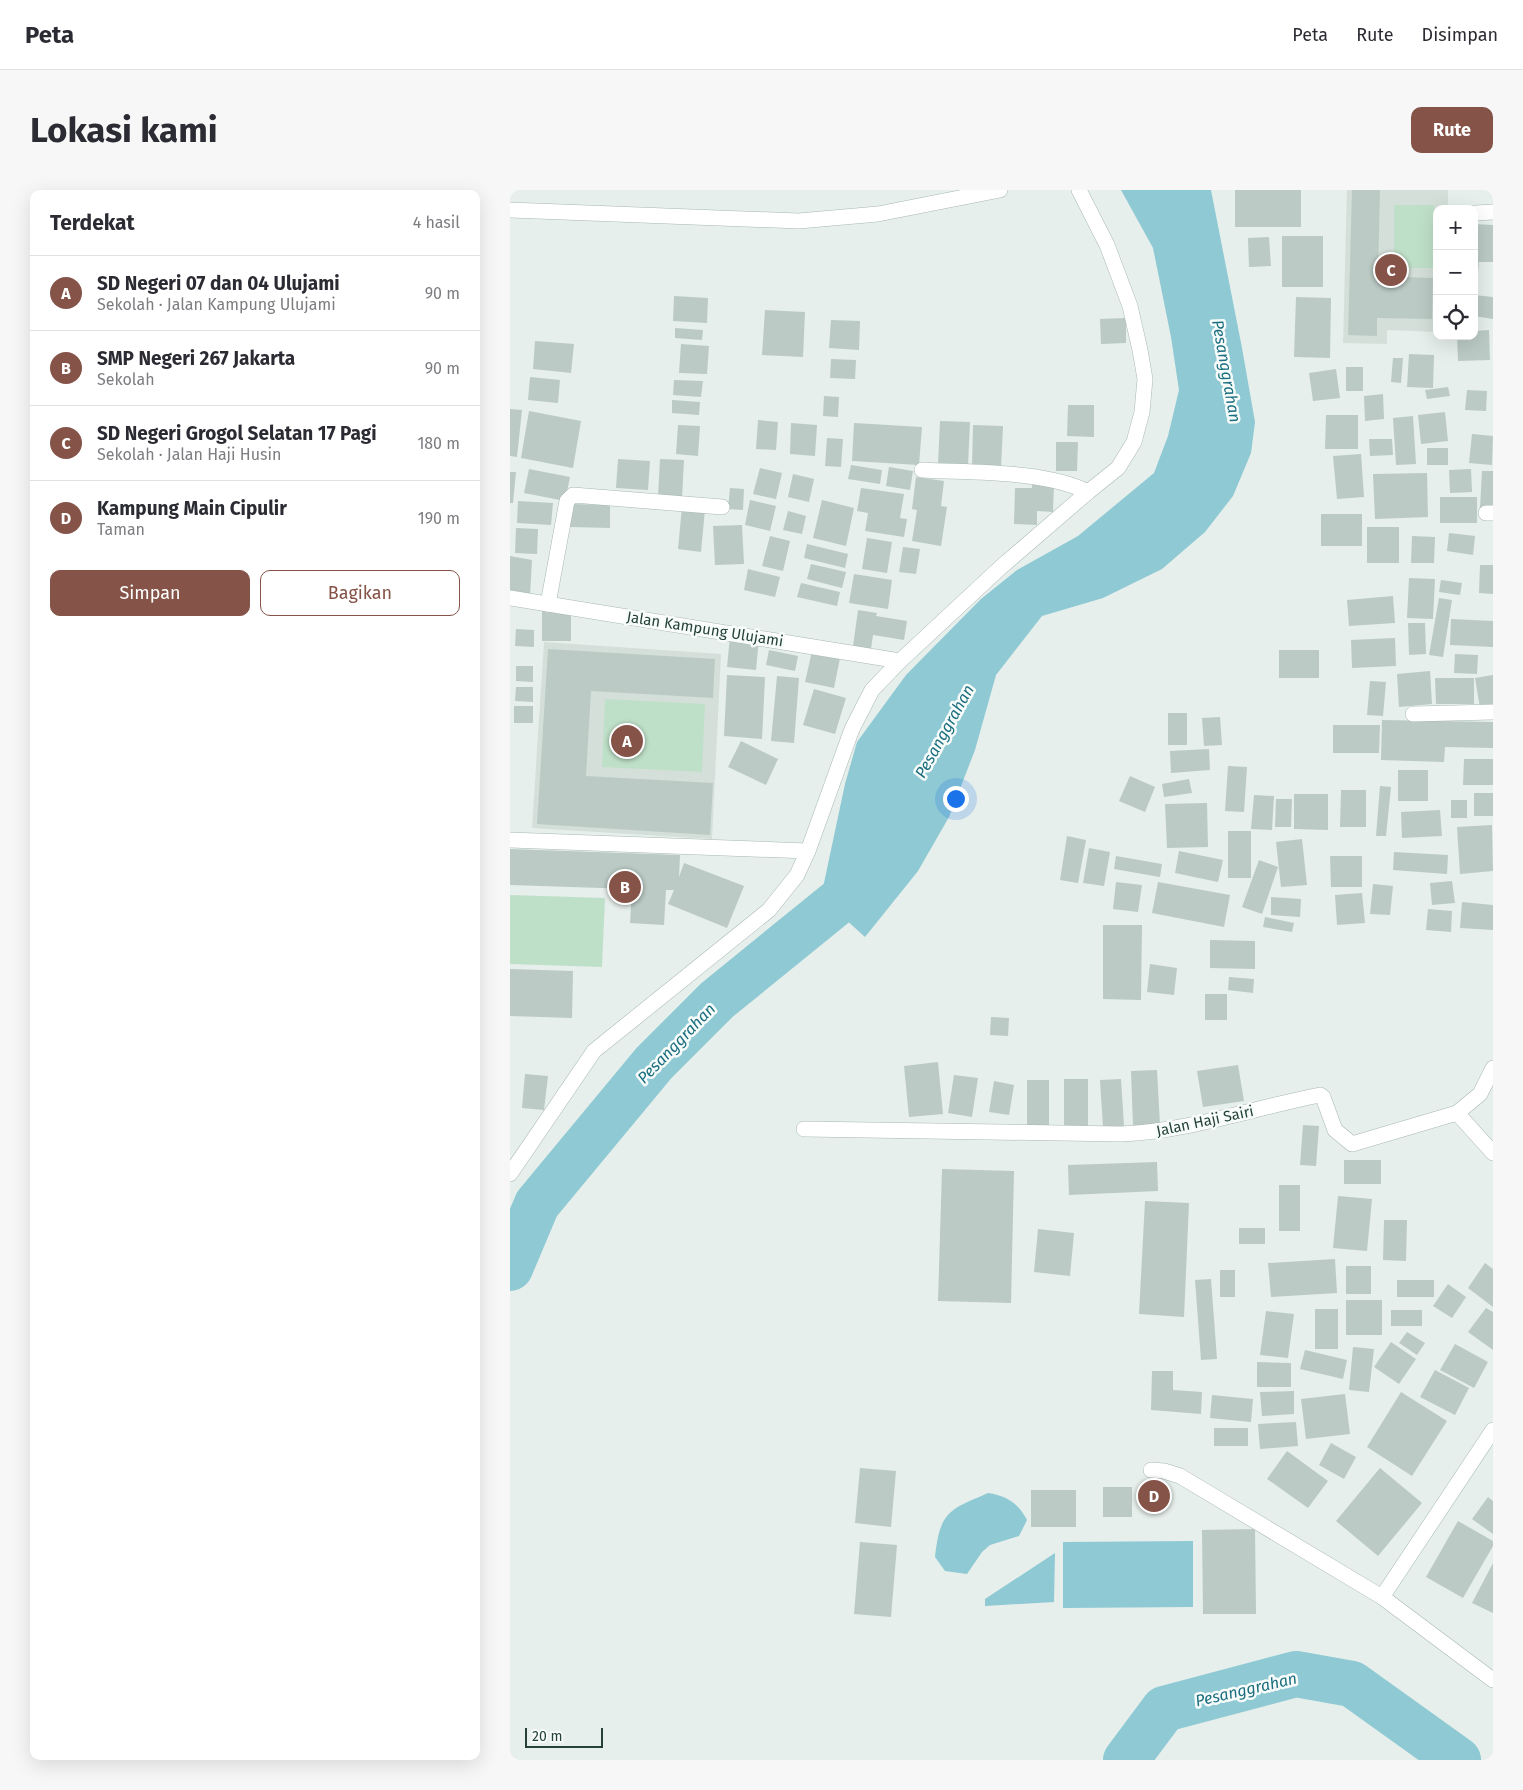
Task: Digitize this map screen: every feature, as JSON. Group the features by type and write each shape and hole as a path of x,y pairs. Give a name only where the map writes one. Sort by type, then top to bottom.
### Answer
{"street":[{"path":"510,210 800,221 878,214 1000,190"},
{"path":"510,1174 594,1051 769,910 797,875 808,851 852,729 872,690 900,660 1001,567 1118,468 1134,442 1142,412 1145,379 1130,306 1107,245 1079,190"},
{"path":"1478,213 1493,212"},
{"path":"922,470 1006,474 1048,479 1074,485 1088,492"},
{"path":"548,604 567,501 573,495 722,507"},
{"name":"Jalan Kampung Ulujami","path":"510,598 900,660"},
{"path":"1413,714 1493,712"},
{"path":"510,840 808,851"},
{"path":"1493,1068 1480,1094 1457,1113 1493,1153"},
{"name":"Jalan Haji Sairi","path":"804,1129 1148,1133 1176,1129 1320,1095 1323,1097 1335,1130 1352,1144 1457,1113"},
{"path":"1382,1597 1493,1430"},
{"path":"1151,1470 1164,1471 1180,1476 1382,1597 1493,1680"}],"shaded area":[{"path":"1347,190 1448,190 1448,205 1433,205 1433,332 1387,330 1387,344 1343,343"},
{"path":"544,642 721,654 712,839 532,828"}],"green space":[{"path":"1394,205 1433,205 1433,268 1394,268"},
{"path":"605,699 705,704 702,772 602,767"},
{"path":"510,895 605,898 602,967 510,964"}],"water":[{"path":"1121,190 1211,190 1255,422 1251,453 1233,496 1205,532 1162,569 1103,598 1042,616 996,675 975,750 949,817 918,871 865,937 821,897 845,784 857,742 906,675 981,599 1017,570 1078,536 1154,473 1168,436 1179,390 1171,337 1153,248"},
{"path":"988,1493 1006,1498 1024,1514 1027,1520 1019,1536 990,1545 982,1552 967,1574 945,1571 935,1557 940,1530 944,1521 955,1509"},
{"path":"1193,1541 1193,1607 1063,1608 1063,1542"},
{"path":"1055,1553 1054,1602 985,1606 985,1599"}],"building":[{"path":"1235,190 1301,190 1301,227 1235,227"},
{"path":"1352,190 1380,190 1378,276 1433,278 1432,319 1377,318 1377,336 1348,335"},
{"path":"1478,224 1493,225 1493,262 1479,262 1478,272"},
{"path":"1282,236 1323,236 1323,287 1282,287"},
{"path":"1269,237 1271,266 1249,267 1248,238"},
{"path":"1478,295 1493,297 1493,319 1478,317"},
{"path":"674,296 708,298 707,323 673,321"},
{"path":"1296,297 1331,298 1330,358 1294,357"},
{"path":"765,310 805,312 803,357 762,355"},
{"path":"1126,318 1126,343 1101,344 1100,319"},
{"path":"831,320 860,321 859,350 829,348"},
{"path":"675,328 703,330 702,340 675,338"},
{"path":"1489,330 1490,360 1458,361 1457,340 1478,340 1478,331"},
{"path":"535,341 574,344 571,373 533,369"},
{"path":"681,344 709,346 707,374 679,373"},
{"path":"1409,354 1434,355 1433,388 1407,387"},
{"path":"1393,358 1403,358 1401,383 1391,382"},
{"path":"831,359 856,360 855,379 830,378"},
{"path":"1346,367 1363,367 1363,391 1346,391"},
{"path":"1336,369 1340,398 1313,401 1309,373"},
{"path":"530,377 560,380 558,403 528,400"},
{"path":"674,380 703,381 701,397 673,395"},
{"path":"1448,387 1450,396 1427,399 1425,390"},
{"path":"1467,390 1487,391 1486,411 1465,410"},
{"path":"1383,394 1384,419 1365,421 1364,396"},
{"path":"824,396 839,397 838,417 823,416"},
{"path":"672,400 700,402 699,415 672,413"},
{"path":"1068,405 1094,405 1094,437 1067,436"},
{"path":"510,409 522,410 517,457 510,456"},
{"path":"529,411 581,421 573,468 521,458"},
{"path":"1445,412 1448,441 1421,444 1418,415"},
{"path":"1326,415 1358,415 1358,449 1325,449"},
{"path":"1413,416 1416,464 1396,465 1393,418"},
{"path":"758,420 778,422 776,450 756,449"},
{"path":"940,421 970,422 968,466 938,465"},
{"path":"791,423 817,425 815,456 790,454"},
{"path":"854,423 922,427 919,465 852,461"},
{"path":"678,425 700,426 698,456 676,454"},
{"path":"973,425 1003,426 1001,468 972,467"},
{"path":"1472,434 1493,436 1492,465 1469,463"},
{"path":"827,438 843,439 841,467 825,466"},
{"path":"1369,439 1392,439 1393,455 1370,456"},
{"path":"1056,442 1078,442 1077,471 1056,471"},
{"path":"1427,448 1448,448 1448,465 1427,465"},
{"path":"1361,454 1364,497 1337,499 1333,456"},
{"path":"618,459 650,461 648,490 616,488"},
{"path":"660,459 684,460 682,498 658,497"},
{"path":"851,465 882,470 880,484 848,479"},
{"path":"889,467 913,471 910,490 886,486"},
{"path":"760,468 782,473 776,499 753,494"},
{"path":"529,469 570,477 565,501 524,493"},
{"path":"1471,469 1472,492 1450,493 1449,470"},
{"path":"1482,471 1493,471 1493,508 1480,508"},
{"path":"510,472 516,472 513,503 510,503"},
{"path":"1427,473 1428,517 1375,519 1373,474"},
{"path":"793,474 814,479 809,502 788,497"},
{"path":"916,477 944,481 941,506 947,507 941,546 912,541 917,510 912,509"},
{"path":"1032,482 1054,482 1053,512 1037,511 1037,525 1014,524 1015,488 1032,488"},
{"path":"730,488 744,489 743,510 728,509"},
{"path":"861,488 904,494 900,518 907,519 904,537 865,531 868,513 857,511"},
{"path":"1440,497 1477,497 1477,523 1440,523"},
{"path":"750,500 776,506 770,531 745,525"},
{"path":"822,500 854,508 846,546 813,538"},
{"path":"518,501 553,503 551,525 517,523"},
{"path":"571,504 610,505 610,528 570,527"},
{"path":"682,507 705,509 701,552 678,549"},
{"path":"788,511 806,516 802,534 783,530"},
{"path":"1321,514 1362,514 1362,546 1321,546"},
{"path":"742,525 744,564 715,565 713,526"},
{"path":"1367,527 1399,527 1399,563 1367,563"},
{"path":"516,528 538,529 537,554 515,553"},
{"path":"1449,533 1475,536 1473,555 1447,551"},
{"path":"770,536 790,541 783,571 762,566"},
{"path":"1412,536 1435,537 1434,563 1411,563"},
{"path":"867,538 892,542 887,573 862,569"},
{"path":"807,544 848,554 845,568 804,558"},
{"path":"903,547 920,549 916,574 899,572"},
{"path":"510,556 532,560 530,596 510,593"},
{"path":"811,564 846,572 842,588 807,579"},
{"path":"1480,565 1493,565 1493,594 1479,593"},
{"path":"748,569 780,577 775,597 744,590"},
{"path":"854,574 892,580 888,609 849,603"},
{"path":"1409,578 1435,579 1433,619 1407,618"},
{"path":"1441,580 1462,583 1460,595 1439,592"},
{"path":"801,583 840,592 837,606 797,597"},
{"path":"1393,596 1395,623 1349,626 1347,600"},
{"path":"1439,598 1452,600 1443,657 1429,655"},
{"path":"542,609 571,610 571,641 542,641"},
{"path":"858,610 877,613 876,616 907,621 904,640 873,635 871,649 853,646"},
{"path":"1451,619 1493,621 1493,647 1450,645"},
{"path":"1408,623 1425,623 1426,654 1409,655"},
{"path":"516,629 534,630 534,647 515,646"},
{"path":"730,636 759,638 756,670 727,667"},
{"path":"1395,638 1396,666 1352,668 1351,640"},
{"path":"813,647 841,653 834,688 805,682"},
{"path":"548,649 715,659 713,698 591,691 586,776 713,783 710,835 537,824"},
{"path":"769,650 798,656 795,671 766,665"},
{"path":"1279,650 1319,650 1319,678 1279,678"},
{"path":"1455,654 1478,655 1477,674 1454,673"},
{"path":"516,666 533,666 533,682 516,681"},
{"path":"1430,671 1432,704 1399,707 1397,674"},
{"path":"727,675 765,677 762,739 724,736"},
{"path":"1493,675 1493,706 1480,708 1475,678"},
{"path":"777,676 799,678 794,743 771,741"},
{"path":"1435,678 1474,678 1474,704 1436,704"},
{"path":"1370,681 1386,682 1383,716 1367,715"},
{"path":"516,687 533,687 533,702 515,701"},
{"path":"814,689 846,698 835,734 803,725"},
{"path":"514,706 533,706 533,723 514,723"},
{"path":"1168,713 1187,713 1187,745 1168,745"},
{"path":"1220,717 1222,745 1204,746 1202,718"},
{"path":"1382,720 1493,722 1493,748 1445,747 1444,762 1381,760"},
{"path":"1333,725 1380,725 1379,753 1333,753"},
{"path":"741,741 778,759 766,785 728,767"},
{"path":"1209,749 1210,770 1171,773 1170,751"},
{"path":"1464,759 1493,759 1493,785 1463,785"},
{"path":"1228,766 1247,767 1244,812 1225,811"},
{"path":"1398,770 1428,770 1428,801 1398,801"},
{"path":"1130,776 1155,787 1145,812 1119,801"},
{"path":"1189,779 1192,793 1164,797 1162,784"},
{"path":"1380,786 1391,787 1386,836 1376,836"},
{"path":"1341,790 1366,790 1366,827 1340,827"},
{"path":"1474,793 1493,793 1493,816 1474,816"},
{"path":"1294,794 1328,794 1328,830 1294,829"},
{"path":"1254,795 1274,796 1272,830 1251,829"},
{"path":"1276,799 1292,799 1291,827 1275,827"},
{"path":"1451,800 1467,800 1467,818 1451,818"},
{"path":"1207,803 1208,847 1167,848 1165,804"},
{"path":"1440,810 1442,836 1402,838 1401,812"},
{"path":"1492,825 1493,871 1460,874 1457,827"},
{"path":"1228,831 1251,831 1251,878 1228,878"},
{"path":"1067,836 1086,840 1078,883 1060,880"},
{"path":"1302,839 1307,885 1281,887 1276,842"},
{"path":"1089,848 1110,852 1104,886 1083,883"},
{"path":"510,849 680,855 679,877 684,863 744,886 727,928 668,904 674,890 666,890 664,925 630,923 632,889 510,885"},
{"path":"1179,851 1223,860 1218,882 1175,873"},
{"path":"1394,852 1448,855 1447,874 1393,870"},
{"path":"1116,856 1162,864 1160,877 1114,869"},
{"path":"1330,856 1362,856 1362,887 1331,887"},
{"path":"1259,860 1278,867 1262,914 1242,907"},
{"path":"1452,881 1455,903 1432,905 1430,883"},
{"path":"1116,882 1142,885 1138,912 1113,909"},
{"path":"1158,882 1230,895 1224,927 1152,913"},
{"path":"1373,884 1393,886 1390,915 1370,914"},
{"path":"1362,893 1365,923 1337,925 1335,895"},
{"path":"1271,897 1301,899 1300,917 1271,915"},
{"path":"1462,902 1493,905 1493,930 1460,928"},
{"path":"1428,909 1452,911 1451,932 1426,930"},
{"path":"1265,917 1294,923 1292,932 1263,927"},
{"path":"1103,925 1142,925 1141,1000 1103,999"},
{"path":"1210,940 1255,941 1255,969 1210,968"},
{"path":"1150,964 1177,968 1174,995 1147,992"},
{"path":"510,969 573,971 572,1018 510,1016"},
{"path":"1229,977 1254,979 1253,993 1228,990"},
{"path":"1205,994 1227,994 1227,1020 1205,1020"},
{"path":"991,1017 1009,1018 1008,1036 990,1035"},
{"path":"938,1062 943,1114 909,1117 904,1066"},
{"path":"1238,1065 1244,1101 1203,1107 1197,1071"},
{"path":"1157,1070 1160,1125 1133,1126 1131,1071"},
{"path":"525,1074 548,1076 544,1110 522,1108"},
{"path":"954,1075 978,1078 972,1117 948,1113"},
{"path":"1064,1079 1088,1079 1088,1127 1064,1127"},
{"path":"1121,1079 1124,1126 1103,1127 1100,1080"},
{"path":"1027,1080 1049,1080 1049,1125 1027,1125"},
{"path":"994,1081 1014,1085 1009,1115 989,1112"},
{"path":"1303,1125 1319,1126 1316,1166 1300,1165"},
{"path":"1344,1160 1381,1160 1381,1184 1344,1184"},
{"path":"1157,1162 1158,1191 1069,1195 1068,1165"},
{"path":"942,1169 1014,1171 1011,1303 938,1301"},
{"path":"1279,1185 1300,1185 1300,1231 1279,1231"},
{"path":"1338,1196 1372,1199 1367,1251 1333,1248"},
{"path":"1145,1201 1189,1203 1184,1317 1139,1314"},
{"path":"1384,1220 1407,1220 1406,1261 1383,1260"},
{"path":"1239,1228 1265,1228 1265,1244 1239,1244"},
{"path":"1038,1229 1074,1233 1070,1276 1034,1272"},
{"path":"1335,1259 1337,1293 1271,1297 1268,1263"},
{"path":"1485,1263 1493,1269 1493,1307 1468,1288"},
{"path":"1346,1266 1371,1266 1371,1294 1346,1294"},
{"path":"1220,1270 1235,1270 1235,1297 1220,1297"},
{"path":"1211,1279 1217,1359 1201,1360 1195,1280"},
{"path":"1397,1280 1434,1280 1434,1297 1397,1297"},
{"path":"1448,1284 1466,1297 1452,1318 1433,1306"},
{"path":"1346,1300 1382,1300 1382,1335 1346,1335"},
{"path":"1486,1308 1493,1312 1493,1350 1468,1332"},
{"path":"1315,1309 1338,1309 1338,1349 1315,1349"},
{"path":"1391,1310 1422,1310 1422,1326 1391,1326"},
{"path":"1266,1311 1294,1314 1288,1358 1260,1355"},
{"path":"1407,1332 1425,1343 1417,1355 1399,1343"},
{"path":"1391,1342 1416,1359 1399,1384 1374,1367"},
{"path":"1455,1344 1488,1362 1474,1388 1440,1370"},
{"path":"1353,1347 1374,1349 1369,1392 1349,1390"},
{"path":"1305,1350 1347,1360 1343,1379 1300,1369"},
{"path":"1257,1362 1291,1363 1291,1387 1257,1387"},
{"path":"1435,1370 1469,1388 1455,1415 1420,1397"},
{"path":"1152,1371 1173,1371 1173,1390 1202,1392 1201,1414 1151,1410"},
{"path":"1294,1391 1294,1414 1262,1416 1260,1392"},
{"path":"1401,1392 1447,1421 1412,1476 1367,1447"},
{"path":"1345,1394 1350,1434 1306,1439 1301,1399"},
{"path":"1212,1395 1253,1399 1251,1422 1210,1418"},
{"path":"1296,1422 1298,1446 1260,1449 1258,1424"},
{"path":"1214,1428 1248,1428 1248,1446 1214,1446"},
{"path":"1331,1443 1356,1457 1344,1479 1319,1465"},
{"path":"1287,1451 1328,1481 1308,1508 1267,1479"},
{"path":"860,1468 896,1471 891,1527 855,1523"},
{"path":"1380,1468 1422,1503 1378,1556 1336,1521"},
{"path":"1103,1487 1132,1487 1132,1517 1103,1517"},
{"path":"1031,1490 1076,1490 1076,1527 1031,1527"},
{"path":"1488,1497 1493,1501 1493,1534 1472,1519"},
{"path":"1458,1521 1493,1541 1493,1546 1463,1598 1426,1577"},
{"path":"1255,1529 1256,1614 1203,1614 1202,1530"},
{"path":"860,1542 897,1545 891,1617 854,1614"},
{"path":"1493,1563 1493,1613 1472,1603"}],"waterway":[{"name":"Pesanggrahan","path":"510,1268 537,1204 654,1063 717,1000 876,871 878,866"},
{"name":"Pesanggrahan","path":"1126,1760 1164,1709 1296,1674 1352,1684 1458,1760"}],"place":[{"name":"SD Negeri Grogol Selatan 17 Pagi","path":"1391,270"},
{"name":"SD Negeri 07 dan 04 Ulujami","path":"627,741"},
{"name":"SMP Negeri 267 Jakarta","path":"625,887"},
{"name":"Kampung Main Cipulir","path":"1154,1496"}]}
